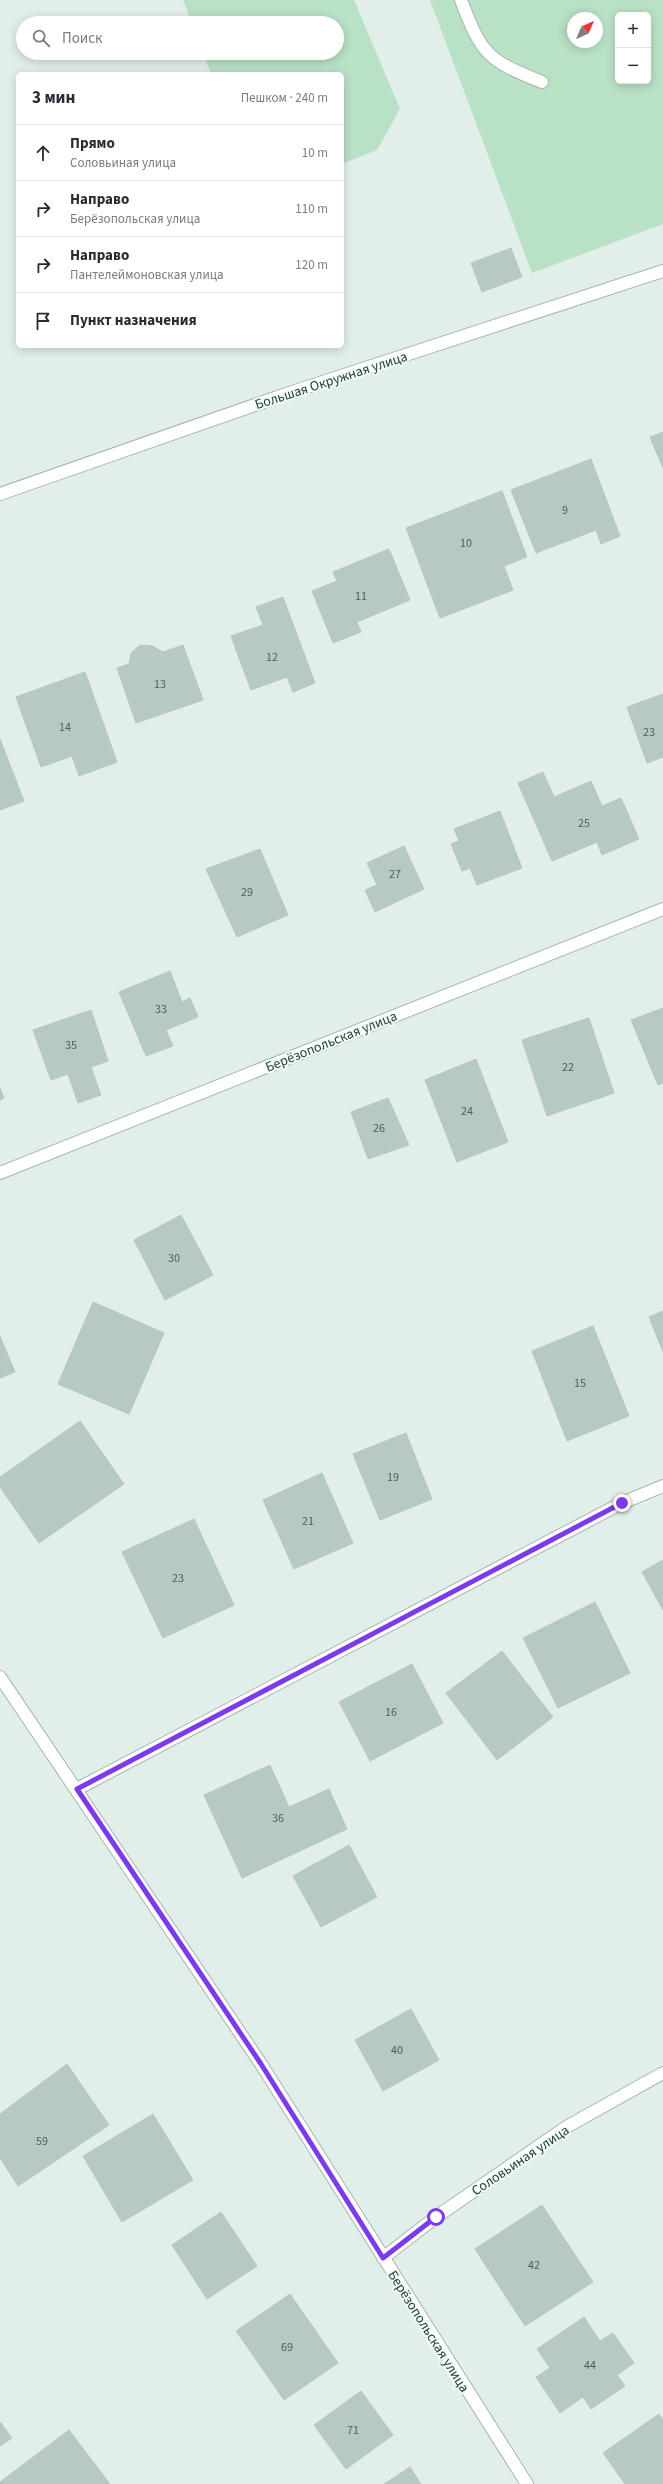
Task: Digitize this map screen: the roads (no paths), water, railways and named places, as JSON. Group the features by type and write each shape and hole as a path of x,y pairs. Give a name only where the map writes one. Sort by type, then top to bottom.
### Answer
{"street":[{"path":"461,0 476,39 489,55 508,69 542,82"},
{"name":"Большая Окружная улица","path":"0,494 289,393 663,271"},
{"name":"Берёзопольская улица","path":"0,1173 663,909"},
{"path":"77,1789 615,1506 663,1486"},
{"name":"Берёзопольская улица","path":"0,1677 77,1789 261,2064 527,2484"},
{"name":"Соловьиная улица","path":"383,2258 436,2217 568,2126 663,2073"}]}
